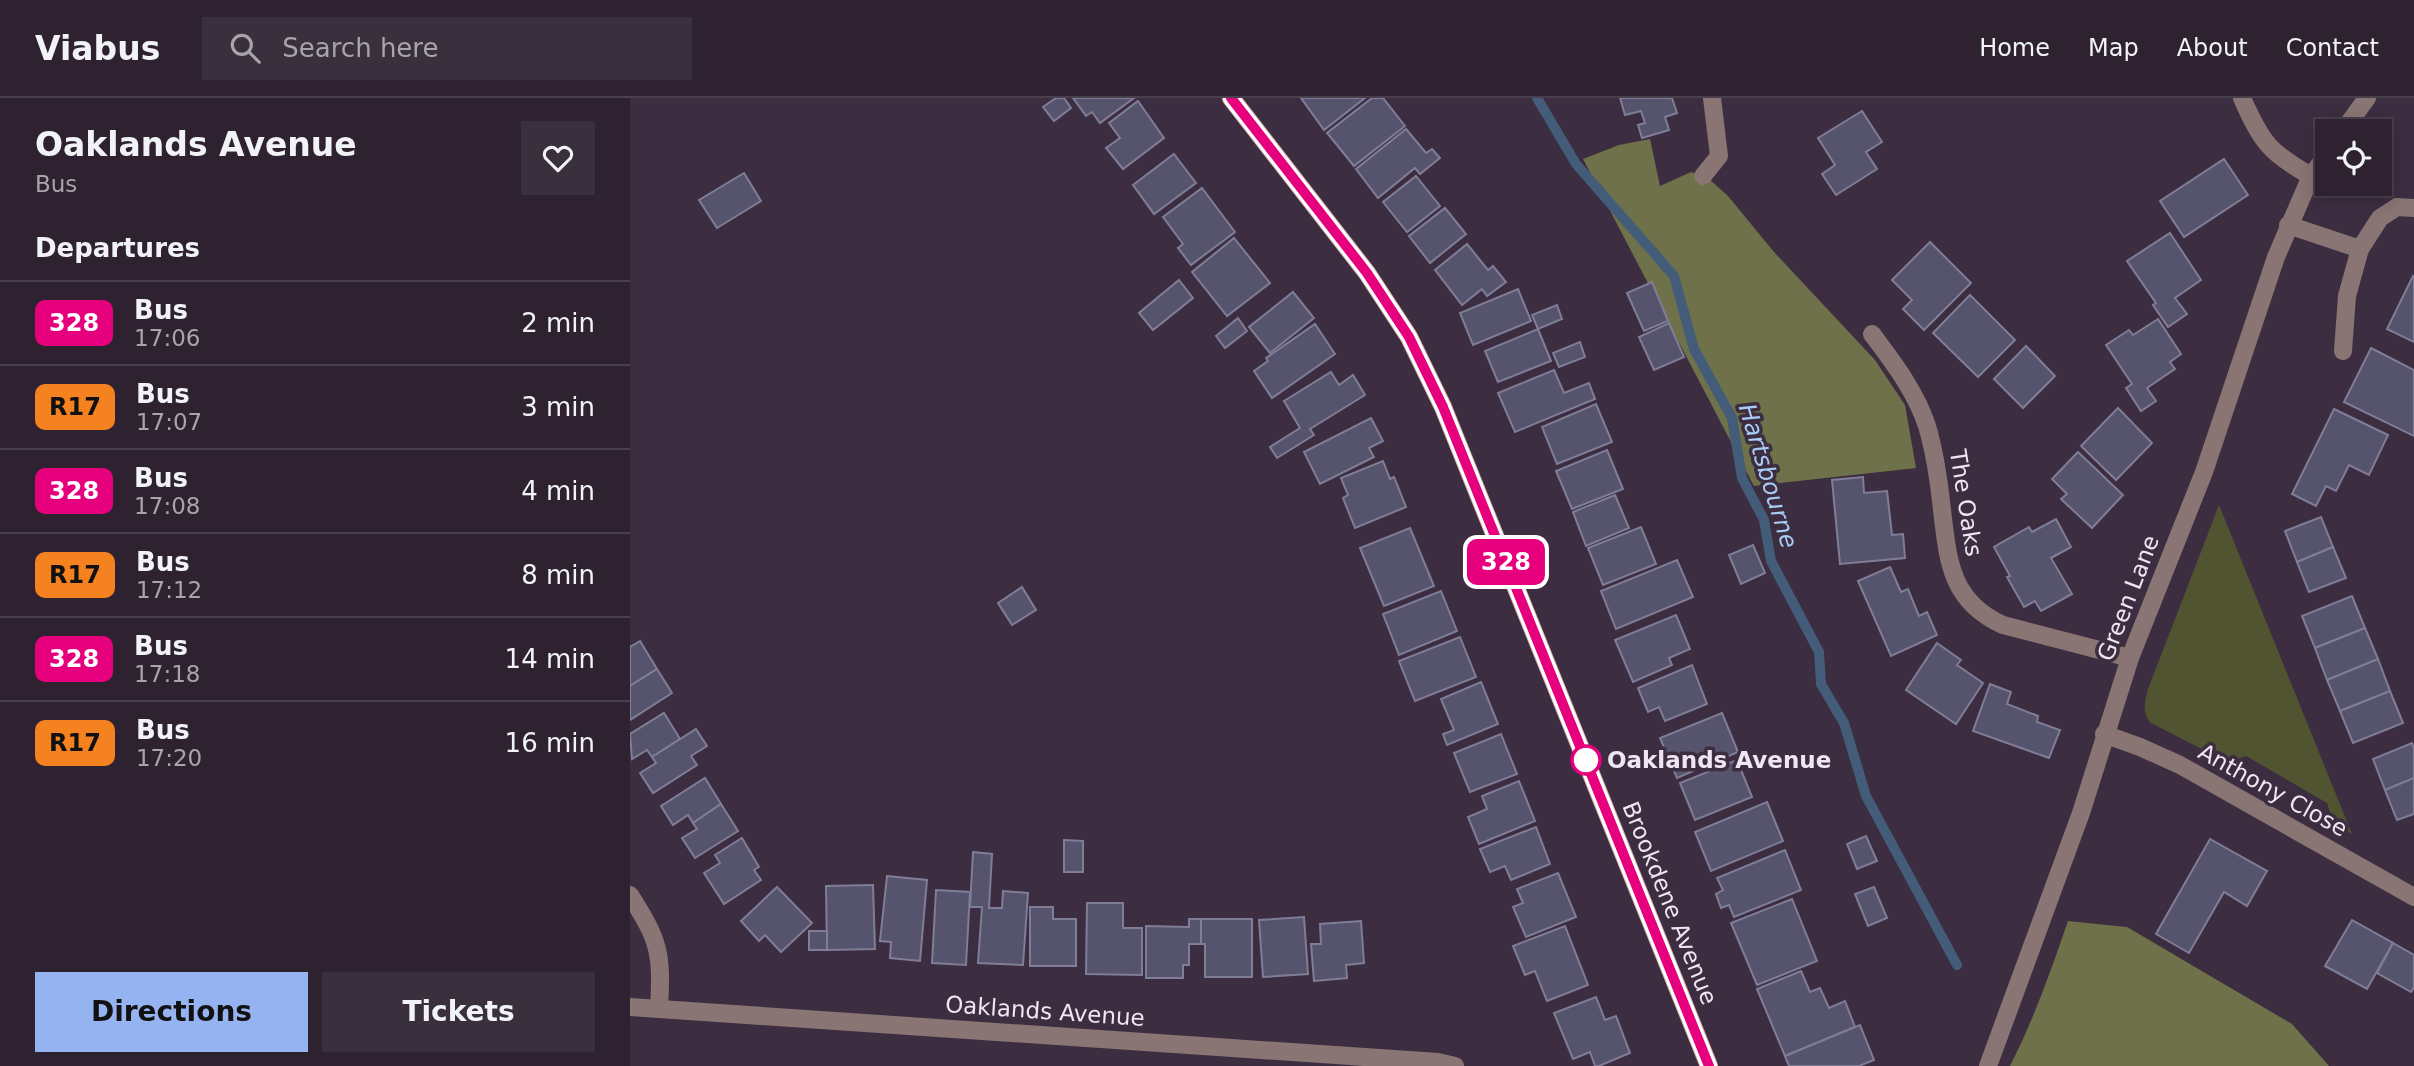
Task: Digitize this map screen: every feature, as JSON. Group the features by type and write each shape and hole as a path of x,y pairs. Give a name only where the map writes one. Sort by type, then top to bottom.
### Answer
{"main road":[{"name":"Brookdene Avenue","path":"1231,98 1367,273 1409,337 1443,407 1709,1066"}],"street":[{"path":"1703,176 1719,156 1712,98"},
{"path":"2242,98 2256,130 2268,147 2284,161 2312,176"},
{"path":"2352,119 2367,98"},
{"name":"Green Lane","path":"1988,1066 2081,813 2130,658 2204,471 2288,225 2315,172"},
{"path":"2343,351 2347,296 2360,248 2379,218 2397,207 2414,208"},
{"path":"2288,225 2360,248"},
{"name":"The Oaks","path":"1872,334 1900,373 1926,423 1939,481 1950,568 1963,594 1988,618 2003,625 2130,658"},
{"name":"Anthony Close","path":"2105,734 2180,765 2414,897"},
{"path":"630,895 650,927 659,950 659,1009"},
{"name":"Oaklands Avenue","path":"630,1007 1438,1062 1455,1066"}],"green space":[{"path":"1650,139 1660,186 1691,172 1709,179 1728,196 1774,252 1875,360 1905,405 1916,468 1754,486 1583,159 1619,145"},
{"path":"2219,505 2352,834 2333,823 2327,803 2246,756 2229,763 2151,723 2146,715 2148,689"},
{"path":"2068,921 2127,927 2292,1024 2329,1066 2010,1066 2049,976"}],"building":[{"path":"1056,98 1064,98 1071,108 1054,121 1043,107"},
{"path":"1073,98 1134,98 1100,123 1092,112 1086,116"},
{"path":"1301,98 1365,98 1324,130"},
{"path":"1372,98 1383,98 1405,126 1354,166 1327,133"},
{"path":"1620,98 1672,98 1677,113 1665,117 1669,130 1642,138 1638,125 1645,123 1641,111 1625,115"},
{"path":"1138,101 1164,138 1123,169 1106,148 1120,138 1109,123"},
{"path":"1862,111 1882,142 1866,152 1877,169 1836,195 1822,174 1835,165 1818,138"},
{"path":"1406,129 1426,153 1432,149 1440,158 1420,174 1415,168 1378,198 1356,169"},
{"path":"1174,154 1196,183 1154,214 1133,185"},
{"path":"2224,159 2248,195 2184,237 2160,201"},
{"path":"744,173 761,201 717,228 699,200"},
{"path":"1416,176 1440,206 1407,232 1383,202"},
{"path":"1202,188 1235,232 1191,265 1178,248 1183,244 1163,217"},
{"path":"1445,208 1466,234 1430,263 1409,236"},
{"path":"2170,233 2201,280 2175,298 2187,314 2168,327 2153,305 2156,303 2127,261"},
{"path":"1234,238 1270,283 1227,316 1192,272"},
{"path":"1930,242 1971,283 1924,330 1903,309 1912,300 1892,280"},
{"path":"1467,244 1488,270 1493,266 1506,282 1487,296 1482,289 1462,305 1435,270"},
{"path":"2414,277 2414,342 2387,329"},
{"path":"1179,280 1193,298 1153,330 1139,313"},
{"path":"1652,282 1668,321 1644,331 1627,293"},
{"path":"1518,289 1531,321 1473,345 1460,313"},
{"path":"1293,292 1314,318 1270,353 1249,327"},
{"path":"1970,295 2015,340 1978,377 1933,333"},
{"path":"1557,305 1562,319 1538,329 1532,315"},
{"path":"1238,318 1247,331 1225,348 1216,336"},
{"path":"2158,319 2181,354 2170,362 2175,369 2147,388 2156,401 2141,411 2126,388 2132,384 2106,345 2129,330 2133,335"},
{"path":"1669,323 1684,357 1654,370 1639,337"},
{"path":"1315,324 1335,354 1272,398 1254,371 1268,361 1266,358"},
{"path":"1538,329 1551,361 1498,382 1485,351"},
{"path":"1580,342 1585,357 1559,367 1553,353"},
{"path":"2026,346 2055,376 2023,408 1994,379"},
{"path":"2371,348 2414,370 2414,436 2344,402"},
{"path":"1554,370 1564,393 1589,383 1595,399 1515,432 1498,393"},
{"path":"1331,372 1339,385 1353,375 1365,395 1310,429 1314,435 1277,458 1270,447 1300,428 1284,401"},
{"path":"1596,404 1612,442 1557,464 1542,427"},
{"path":"2118,408 2152,443 2116,480 2081,446"},
{"path":"2334,409 2388,435 2369,475 2349,465 2336,491 2326,486 2316,506 2292,494"},
{"path":"1371,418 1383,441 1369,448 1374,457 1320,484 1304,452"},
{"path":"1607,450 1623,489 1572,509 1556,471"},
{"path":"2078,452 2123,495 2092,528 2061,499 2067,494 2052,479"},
{"path":"1383,461 1390,479 1394,477 1406,507 1355,528 1343,498 1348,495 1341,478"},
{"path":"1863,477 1864,493 1887,491 1892,535 1903,534 1905,558 1840,564 1832,480"},
{"path":"1615,495 1629,528 1586,546 1573,512"},
{"path":"2321,517 2333,547 2297,562 2285,531"},
{"path":"2056,519 2071,547 2051,558 2072,594 2041,611 2035,601 2024,607 1994,547 2029,527 2032,532"},
{"path":"1641,527 1656,564 1603,585 1588,548"},
{"path":"1410,528 1434,586 1384,606 1360,548"},
{"path":"1753,545 1765,573 1741,584 1729,555"},
{"path":"2333,547 2346,578 2309,592 2297,562"},
{"path":"1677,560 1693,597 1616,629 1601,591"},
{"path":"1890,567 1901,592 1908,589 1919,616 1927,612 1937,635 1891,656 1858,581"},
{"path":"1022,587 1036,610 1012,625 998,603"},
{"path":"1441,591 1457,631 1399,655 1383,614"},
{"path":"2352,596 2365,628 2315,648 2302,616"},
{"path":"1676,615 1690,649 1669,658 1672,665 1633,682 1615,640"},
{"path":"2365,628 2378,659 2327,680 2315,648"},
{"path":"1460,637 1476,677 1415,701 1399,661"},
{"path":"640,641 657,669 630,686 630,647"},
{"path":"1937,643 1961,660 1957,665 1983,683 1956,724 1906,690"},
{"path":"2378,659 2390,691 2340,711 2327,680"},
{"path":"1692,665 1707,704 1665,721 1659,707 1648,712 1638,688"},
{"path":"657,669 672,693 630,720 630,686"},
{"path":"1481,682 1498,724 1447,745 1443,734 1454,730 1441,699"},
{"path":"1990,684 2011,692 2007,704 2038,716 2037,722 2060,730 2049,758 1973,731"},
{"path":"2390,691 2403,723 2353,743 2340,711"},
{"path":"664,713 680,739 652,757 647,750 632,759 630,734"},
{"path":"1722,713 1738,752 1677,778 1660,738"},
{"path":"696,729 707,746 691,756 697,765 653,793 640,773 656,763 652,757"},
{"path":"1501,734 1517,774 1470,792 1454,753"},
{"path":"2412,743 2414,778 2385,790 2373,759"},
{"path":"1737,760 1752,797 1695,820 1680,783"},
{"path":"705,778 721,804 693,823 688,815 673,825 661,806"},
{"path":"2414,778 2414,814 2397,820 2385,790"},
{"path":"1519,781 1535,821 1479,844 1468,817 1487,809 1482,796"},
{"path":"1767,802 1783,841 1711,871 1695,832"},
{"path":"721,804 738,831 695,858 682,838 697,829 693,823"},
{"path":"1536,827 1550,864 1511,880 1505,866 1490,872 1480,849"},
{"path":"1866,836 1877,861 1857,869 1847,844"},
{"path":"742,838 759,867 754,870 761,880 724,904 704,873 720,863 715,855"},
{"path":"2210,839 2267,871 2247,906 2224,892 2189,953 2156,934"},
{"path":"1064,840 1083,841 1083,872 1064,872"},
{"path":"1785,850 1801,890 1734,917 1729,905 1721,908 1716,894 1723,890 1717,878"},
{"path":"973,852 992,854 989,908 1002,908 1003,891 1028,893 1023,965 978,963 982,907 970,907"},
{"path":"1558,873 1576,917 1526,937 1513,907 1523,903 1517,889"},
{"path":"887,876 927,880 920,961 890,958 891,942 880,941"},
{"path":"873,885 875,949 827,950 826,886"},
{"path":"777,887 812,923 781,952 765,935 759,941 741,921"},
{"path":"1874,887 1887,918 1868,926 1855,894"},
{"path":"936,890 970,892 966,965 932,963"},
{"path":"1792,899 1817,961 1757,985 1731,923"},
{"path":"1087,903 1123,903 1123,928 1142,928 1142,975 1086,974"},
{"path":"1030,907 1053,907 1053,919 1076,919 1076,966 1030,966"},
{"path":"1304,917 1308,974 1263,977 1259,920"},
{"path":"1189,919 1201,919 1201,944 1189,944 1189,965 1183,965 1183,978 1146,978 1146,926 1189,927"},
{"path":"1201,919 1252,919 1252,977 1205,977 1205,944 1201,944"},
{"path":"2352,920 2393,943 2367,989 2325,966"},
{"path":"1361,921 1364,963 1346,965 1347,978 1314,981 1311,944 1321,944 1320,924"},
{"path":"1565,926 1588,985 1547,1001 1535,971 1525,975 1513,946"},
{"path":"809,931 827,931 827,950 809,950"},
{"path":"2393,943 2414,955 2414,987 2411,992 2377,973"},
{"path":"1801,971 1810,992 1820,988 1829,1008 1845,1001 1855,1027 1785,1056 1757,989"},
{"path":"1596,997 1605,1020 1616,1016 1630,1053 1599,1066 1595,1066 1590,1052 1573,1059 1554,1013"},
{"path":"1860,1025 1874,1060 1859,1066 1789,1066 1785,1056"}],"waterway":[{"name":"Hartsbourne","path":"1537,98 1576,164 1674,276 1694,349 1732,418 1742,478 1764,520 1771,561 1819,652 1821,684 1844,723 1866,796 1957,965"}],"bus line":[{"name":"328","path":"1231,98 1367,273 1409,337 1443,407 1709,1066"}],"place":[{"name":"Oaklands Avenue","path":"1586,760"}]}
